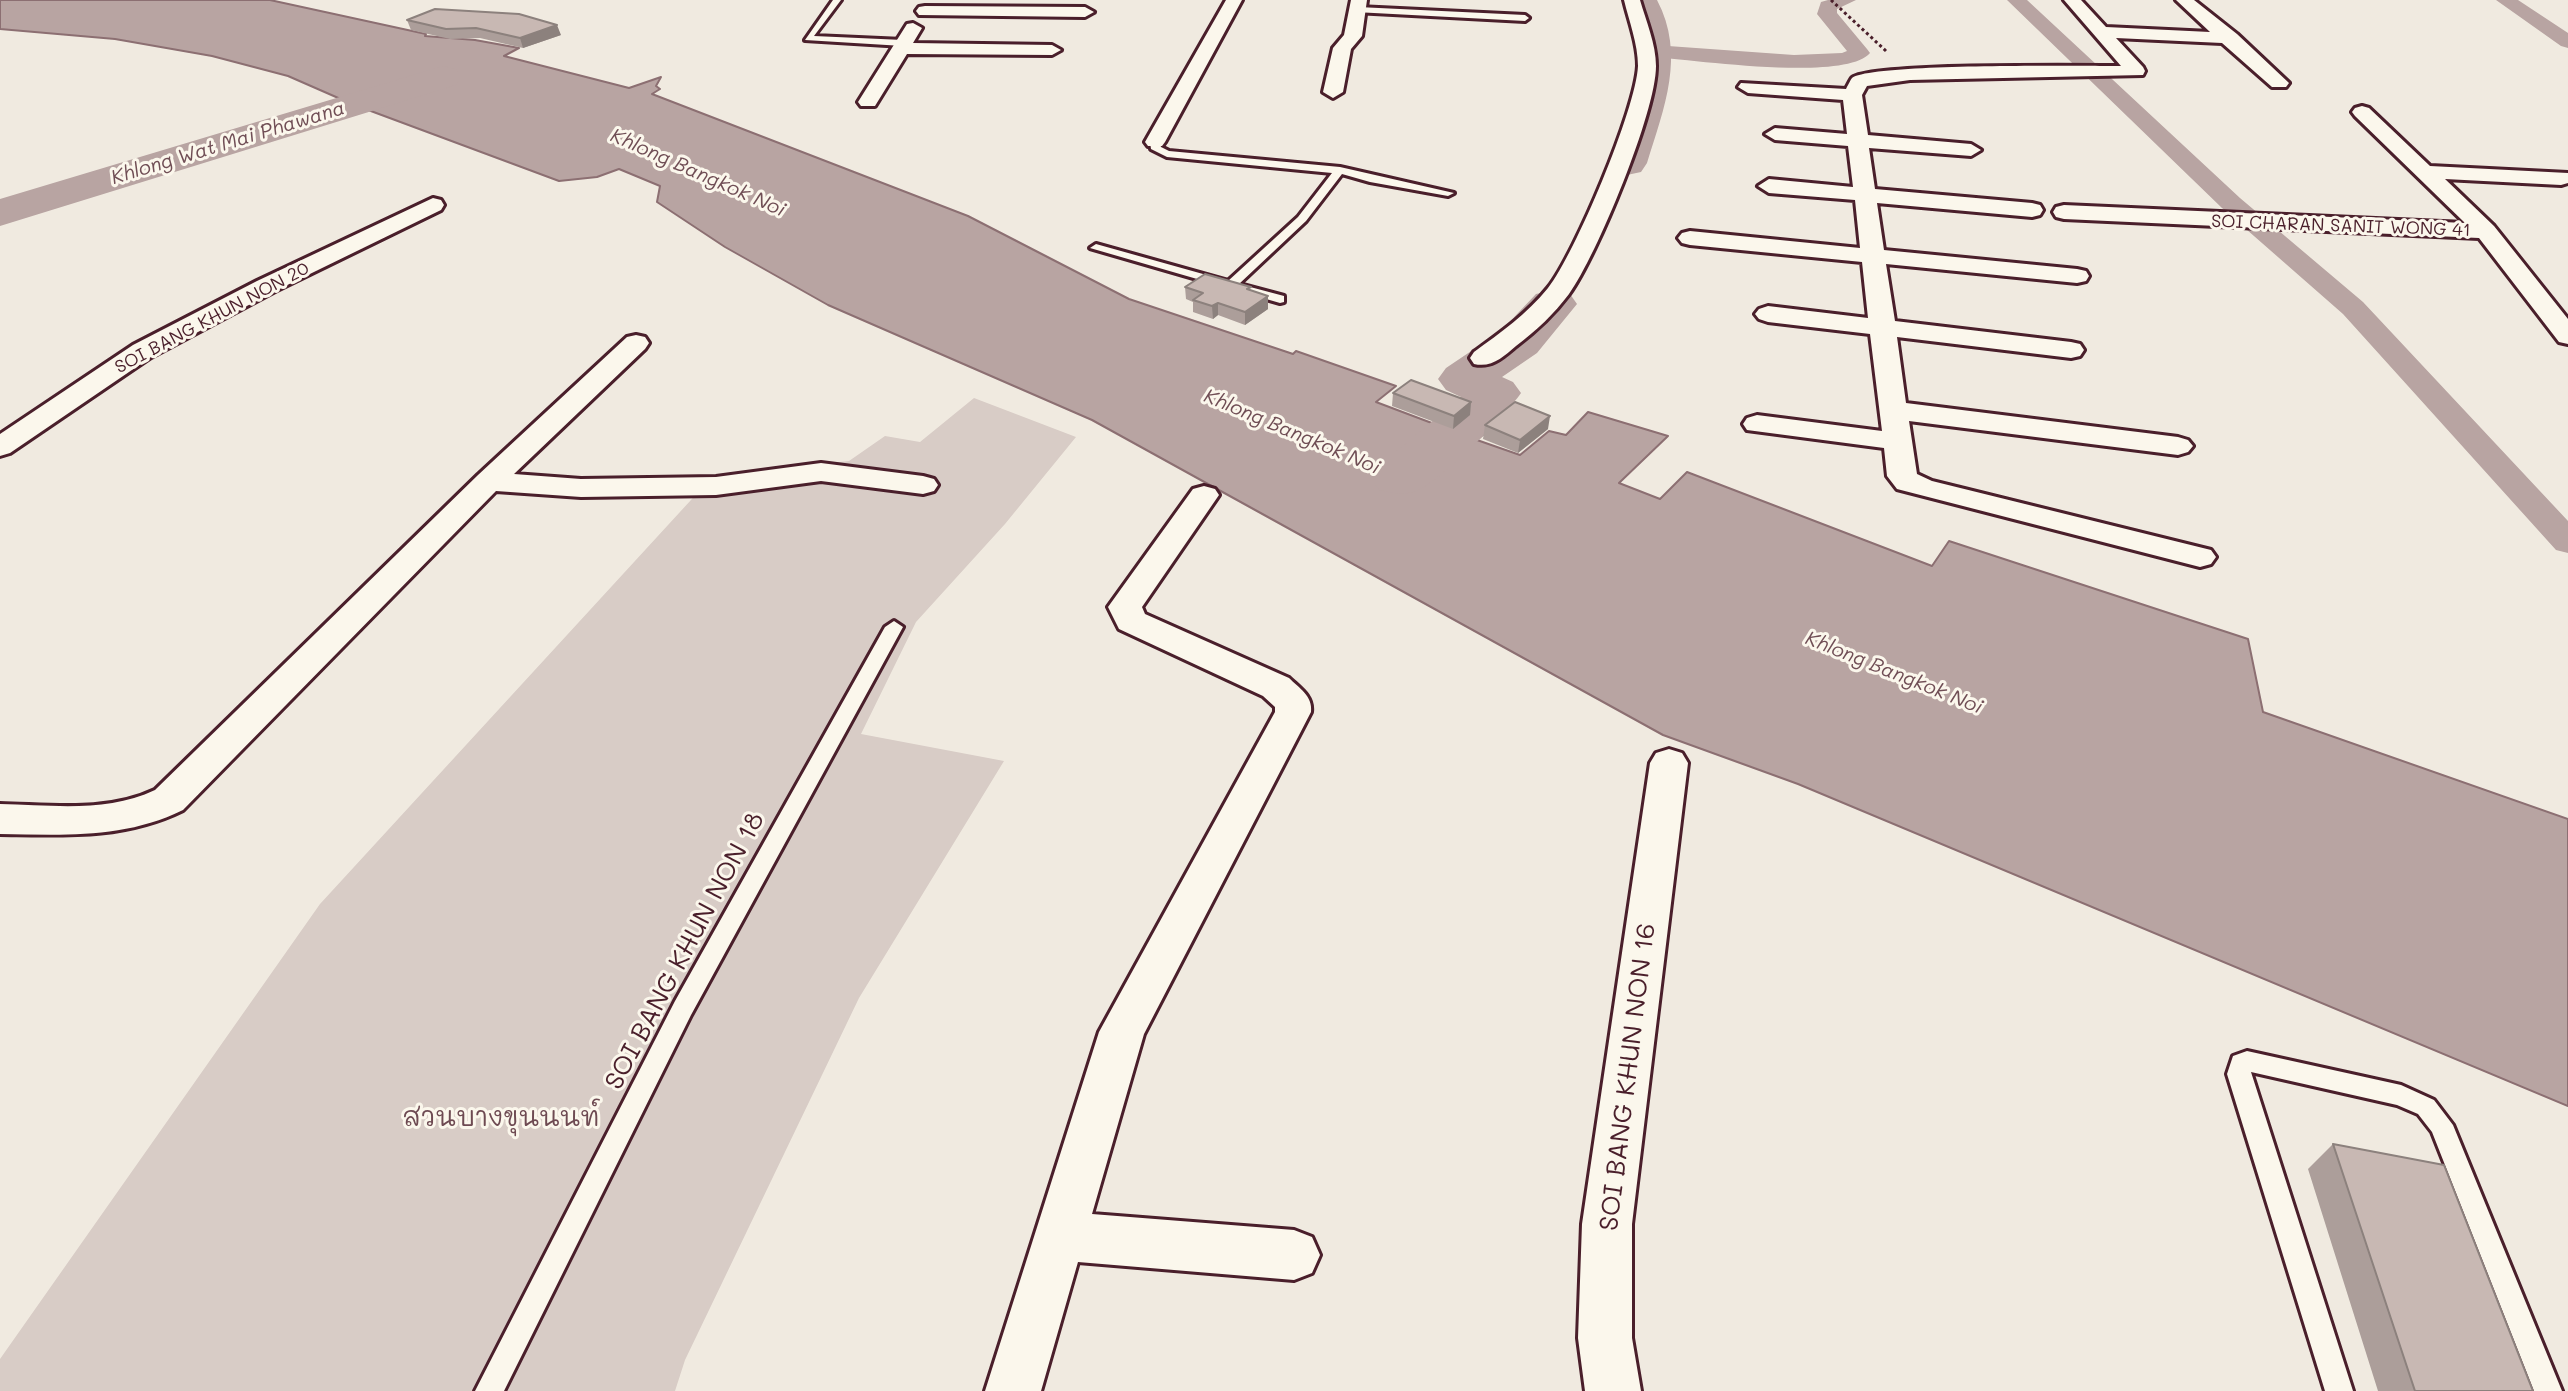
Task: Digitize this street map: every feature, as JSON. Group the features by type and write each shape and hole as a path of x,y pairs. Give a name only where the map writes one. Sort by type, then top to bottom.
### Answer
{"street":[{"path":"1155,142 1234,0"},
{"path":"1483,358 1541,310 1568,277 1606,191 1638,107 1648,69 1632,0"},
{"path":"2072,0 2136,71 1910,74 1867,79 1859,82 1852,95 1902,476 1908,483 2200,557"},
{"path":"2184,0 2279,83"},
{"path":"1333,92 1342,48 1353,36 1358,5"},
{"path":"868,102 928,6 1085,12"},
{"path":"2103,32 2231,38"},
{"path":"901,46 1052,50"},
{"path":"1748,87 1852,95"},
{"path":"2362,112 2486,231"},
{"path":"1775,134 1971,150"},
{"path":"2425,172 2561,178"},
{"path":"1769,186 2032,210"},
{"name":"SOI BANG KHUN NON 20","path":"0,447 142,351 266,286 433,205"},
{"name":"SOI CHARAN SANIT WONG 41","path":"2064,212 2486,231 2568,336"},
{"path":"1690,238 2077,276"},
{"path":"1768,314 2071,350"},
{"path":"0,819 128,818 149,812 169,800 489,481 636,343"},
{"path":"1892,410 2178,446"},
{"path":"1757,424 1896,441"},
{"path":"489,481 581,488 716,486 821,472 923,485"},
{"path":"1013,1391 1122,1032 1293,712 1294,704 1276,687 1131,621 1126,615 1125,607 1204,495"},
{"name":"SOI BANG KHUN NON 16","path":"1613,1391 1605,1338 1607,1224 1669,763"},
{"path":"1060,1236 1294,1255"}],"lane":[{"path":"837,0 808,38 901,46"},
{"path":"1358,5 1525,18"},
{"path":"1155,142 1156,149 1167,154 1340,170 1370,179 1448,193"},
{"path":"1230,285 1302,219 1340,170"},
{"path":"1096,248 1280,299"},
{"name":"SOI BANG KHUN NON 18","path":"489,1391 683,1008 894,627"},
{"path":"2339,1391 2239,1074 2241,1063 2247,1061 2401,1095 2435,1115 2456,1157 2548,1391"}],"path":[{"path":"1831,0 1910,74"}],"green space":[{"name":"สวนบางขุนนนท์","path":"974,398 1076,437 1005,524 916,622 861,734 1004,761 859,998 685,1360 675,1391 0,1391 0,1359 320,904 713,476 849,461 885,436 920,442"}],"water":[{"name":"Khlong Bangkok Noi","path":"0,0 270,0 425,36 519,48 504,56 629,88 661,77 656,86 660,89 652,94 968,216 1129,299 1396,386 1376,402 1453,431 1459,425 1485,433 1477,440 1520,455 1549,431 1566,435 1588,412 1668,436 1619,483 1660,499 1687,472 1932,566 1949,541 2248,639 2263,712 2568,819 2568,1106 1798,784 1663,735 1092,420 828,305 725,247 657,202 660,186 619,169 597,177 559,181 352,104 288,76 212,56 115,39 0,29"}],"building":[{"path":"435,9 519,14 557,25 520,38 476,28 446,29 407,20"},
{"path":"1205,274 1251,287 1247,289 1268,296 1245,312 1218,303 1212,306 1193,300 1203,293 1185,287"},
{"path":"1411,380 1471,402 1454,416 1393,393"},
{"path":"1515,402 1550,416 1520,440 1485,425"},
{"path":"2333,1144 2444,1165 2533,1391 2415,1391"}],"waterway":[{"path":"1627,163 1647,102 1655,60 1651,19 1641,0"},
{"path":"1654,51 1794,61 1846,58 1860,53 1827,14 1828,6 1847,0"},
{"path":"2016,0 2231,203 2353,308 2568,542"},
{"path":"2505,0 2568,42"},
{"name":"Khlong Wat Mai Phawana","path":"0,213 443,77"},
{"path":"1399,478 1463,426 1495,393 1464,379 1519,342 1553,304"}]}
